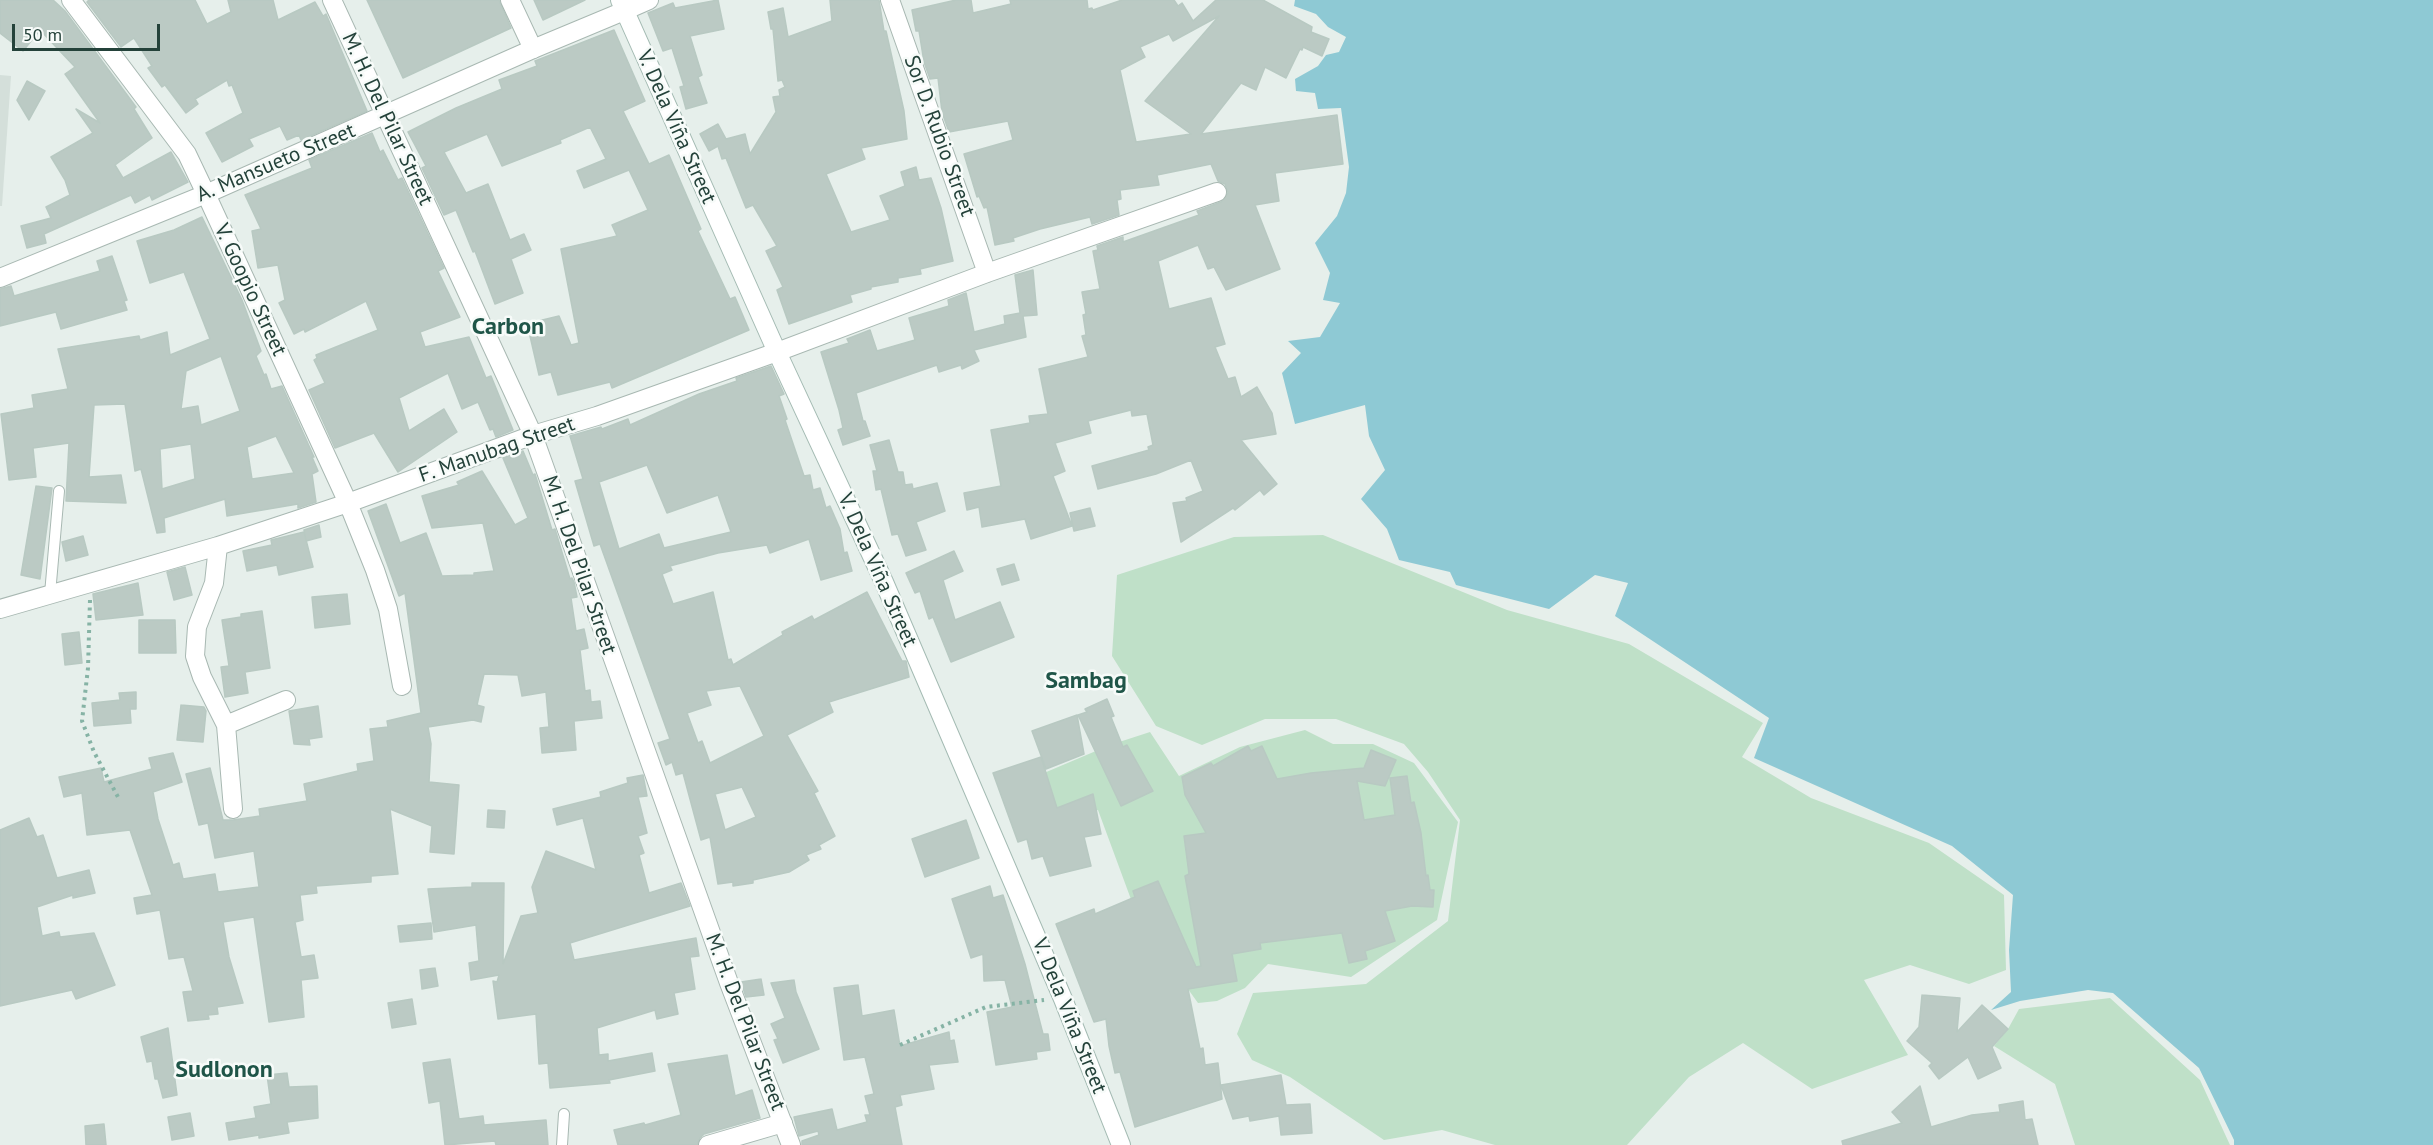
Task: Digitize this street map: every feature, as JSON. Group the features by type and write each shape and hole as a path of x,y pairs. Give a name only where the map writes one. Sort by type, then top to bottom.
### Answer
{"street":[{"name":"V. Goopio Street","path":"71,0 187,154 348,503 388,609 402,686"},
{"name":"M. H. Del Pilar Street","path":"332,0 533,435 729,983 790,1145"},
{"path":"510,0 533,48"},
{"name":"A. Mansueto Street","path":"0,278 206,194 384,116 622,5 649,0"},
{"name":"Sor D. Rubio Street","path":"890,0 987,273"},
{"name":"V. Dela Viña Street","path":"622,5 777,352 884,582 1063,999 1121,1145"},
{"name":"F. Manubag Street","path":"0,609 218,546 348,503 533,435 597,416 777,352 987,273 1217,192"},
{"path":"218,546 214,584 197,627 195,656 202,677 226,725 233,809"},
{"path":"226,725 286,700"},
{"path":"708,1145 783,1123"}],"lane":[{"path":"50,594 59,491"},
{"path":"562,1145 564,1114"}],"path":[{"path":"91,584 88,668 82,721 94,752 118,799"},
{"path":"900,1045 986,1007 1063,999"}],"shaded area":[{"path":"0,75 11,76 2,206 0,206"}],"green space":[{"path":"1323,535 1507,610 1629,644 1763,723 1742,757 1811,798 1929,843 2004,895 2006,970 1969,984 1910,965 1864,980 1908,1055 1812,1089 1743,1043 1689,1077 1627,1145 1495,1145 1442,1130 1384,1140 1290,1077 1252,1060 1237,1034 1253,993 1366,984 1448,921 1460,820 1428,772 1404,744 1336,719 1265,719 1202,745 1156,726 1112,656 1117,575 1234,537"},
{"path":"1305,730 1333,744 1373,744 1414,763 1458,822 1437,920 1351,977 1268,964 1245,988 1217,1001 1198,1003 1139,921 1098,810 1033,834 1011,787 1110,745 1150,732 1179,776 1240,747"},
{"path":"2110,998 2200,1080 2230,1145 2075,1145 2055,1084 1994,1046 2008,1029 2019,1009"}],"water":[{"path":"1295,0 2433,0 2433,1145 2234,1145 2234,1140 2199,1068 2113,993 2088,990 2020,1001 1991,1010 2011,992 2009,950 2013,895 1952,846 1754,758 1769,718 1615,616 1628,583 1595,575 1549,609 1456,585 1450,572 1399,560 1387,529 1361,499 1385,470 1369,436 1365,405 1295,424 1282,373 1301,353 1288,341 1320,337 1340,303 1323,300 1330,273 1315,243 1337,216 1346,193 1349,167 1341,108 1318,109 1315,93 1296,91 1295,79 1318,66 1326,55 1339,52 1346,37 1328,27 1316,14 1294,6"}],"building":[{"path":"0,0 53,0 65,11 136,107 134,109 152,138 115,165 123,178 171,152 188,182 152,200 150,195 135,203 131,195 44,234 46,243 27,248 21,226 51,218 46,207 70,195 65,180 51,157 93,133 76,109 100,123 65,74 75,67 40,30 23,51 0,33"},
{"path":"89,0 195,0 207,24 231,12 228,0 273,0 278,20 315,2 323,16 326,14 367,111 301,140 299,135 287,140 280,126 249,139 253,146 222,162 206,133 243,113 232,85 229,86 227,80 195,99 198,104 186,113 165,85 162,87 148,68 152,66 134,38 121,47 87,2"},
{"path":"367,0 499,0 511,28 403,78"},
{"path":"534,0 585,0 543,20"},
{"path":"718,0 724,29 690,36 702,75 698,77 707,103 686,109 680,87 684,86 672,48 663,51 648,13 673,3 675,8"},
{"path":"830,0 879,0 884,31 886,31 904,111 907,139 861,148 865,159 826,174 851,232 890,220 880,196 905,186 901,172 916,167 919,180 931,178 941,208 953,261 920,269 921,274 898,278 898,282 871,287 871,289 850,295 852,302 789,324 777,290 783,287 766,251 777,246 753,205 746,208 726,158 722,159 718,146 709,151 700,134 718,124 726,139 745,134 750,154 776,112 773,97 780,96 779,90 785,87 782,80 778,81 773,29 771,29 768,12 783,8 788,37 832,21"},
{"path":"956,0 971,0 973,13 1011,4 1010,0 1087,0 1088,9 1093,10 1122,0 1174,0 1178,6 1182,3 1193,21 1216,0 1263,0 1312,27 1311,32 1329,39 1322,56 1303,47 1302,50 1300,49 1286,78 1265,67 1256,90 1241,83 1201,134 1337,115 1343,164 1275,173 1279,201 1255,205 1280,269 1226,290 1214,267 1208,269 1198,245 1158,261 1169,309 1211,298 1225,344 1215,347 1228,379 1235,377 1241,397 1257,387 1272,413 1276,434 1241,440 1277,484 1264,495 1260,490 1235,510 1233,508 1181,542 1173,503 1187,501 1186,498 1203,491 1191,460 1156,474 1098,489 1092,466 1149,450 1148,447 1153,445 1147,414 1132,416 1131,410 1088,421 1091,433 1055,443 1065,471 1053,476 1072,526 1031,539 1025,519 982,527 979,507 967,510 964,493 1001,486 991,430 1030,423 1029,416 1048,414 1039,369 1088,357 1082,336 1086,335 1083,315 1086,314 1082,292 1100,289 1093,251 1098,250 1097,246 1123,237 1123,242 1199,215 1197,211 1221,202 1228,193 1225,184 1218,181 1211,164 1157,175 1159,185 1120,190 1121,199 1117,200 1119,215 1092,224 1090,217 1040,229 1013,238 1014,241 995,245 987,207 984,208 979,196 977,197 964,154 1013,140 1008,121 949,132 942,112 938,78 930,79 912,10","holes":["1219,16 1145,101 1191,134 1136,142 1120,70 1145,57 1140,47 1169,34 1173,41"]},
{"path":"614,30 645,101 623,111 649,164 669,155 701,229 698,231 730,299 735,297 749,330 612,388 610,382 558,395 551,372 539,375 530,336 537,335 534,322 559,316 571,345 579,343 561,249 617,236 612,225 648,210 629,170 584,188 577,171 606,159 590,127 560,140 561,143 502,166 487,134 444,152 466,193 488,184 510,240 524,234 531,250 511,259 523,293 495,304 475,251 473,252 456,210 444,215 422,168 426,166 408,132 456,108 502,89 499,80 537,66 535,61"},
{"path":"27,81 45,91 29,120 17,100"},
{"path":"372,133 380,152 383,150 398,180 402,178 444,268 438,271 460,317 420,332 425,347 469,337 486,378 491,376 513,430 496,437 493,429 490,430 478,402 462,409 448,373 399,398 409,431 444,409 457,432 398,472 374,433 335,448 309,390 325,383 314,360 317,358 316,355 378,330 366,301 305,332 304,329 294,334 279,303 285,300 278,265 258,268 252,231 261,229 245,195 312,168 309,160"},
{"path":"202,217 242,300 261,351 256,356 264,375 266,374 271,389 282,386 314,457 312,457 318,471 312,474 316,502 298,508 298,504 227,516 225,499 164,518 165,532 157,533 141,469 135,471 125,404 94,405 89,477 121,475 126,503 66,501 69,443 33,448 36,477 9,480 1,414 34,408 32,395 68,389 58,349 139,336 140,340 167,332 170,355 210,339 184,272 150,283 137,241 174,230","holes":["221,356 240,411 201,425 198,406 181,409 186,371","276,436 294,473 252,479 247,447","191,444 195,479 162,489 160,449"]},
{"path":"112,256 127,300 124,301 127,310 61,329 56,312 0,326 0,289 11,286 14,296 100,271 97,261"},
{"path":"1033,270 1037,315 1023,316 1026,337 974,350 979,361 962,369 961,365 939,372 937,365 856,393 863,421 865,421 870,436 843,445 838,430 843,428 839,410 821,352 849,343 847,339 870,330 877,351 915,340 909,318 949,306 948,300 966,293 974,332 1005,324 1004,316 1020,313 1015,275"},
{"path":"771,366 784,394 779,396 804,476 810,475 813,490 820,488 826,508 830,506 840,529 844,553 847,552 852,571 821,580 809,539 770,553 767,545 718,553 670,566 672,570 662,574 673,604 713,592 728,660 731,659 733,665 783,635 782,632 812,616 814,620 867,592 902,661 906,661 909,677 829,702 833,712 787,735 818,791 814,793 835,836 819,845 821,849 806,855 809,860 789,872 753,880 753,883 733,886 733,882 718,884 710,837 701,840 683,773 676,775 672,762 666,765 658,743 670,739 600,544 594,546 575,481 583,479 570,436 601,427 602,429 628,419 630,425 699,394 737,381 736,378","holes":["647,465 667,513 718,495 731,532 664,548 659,534 619,549 599,482","740,686 764,736 710,763 702,741 698,743 687,713 711,705 706,691","742,787 756,817 725,830 715,794"]},
{"path":"889,440 898,472 903,472 905,485 912,484 913,489 937,483 945,511 916,522 926,550 906,556 898,534 892,535 881,489 876,490 873,471 877,471 870,445"},
{"path":"523,451 533,475 535,474 552,530 555,529 570,579 572,578 574,582 577,597 571,598 576,631 584,629 588,648 580,650 585,691 590,690 591,702 600,701 602,718 574,721 576,750 542,753 540,728 549,727 546,692 522,696 518,675 484,674 477,705 484,707 481,722 473,720 428,727 431,744 429,782 459,785 454,854 430,852 432,826 390,809 398,874 371,876 371,882 316,886 317,893 300,895 303,920 295,922 301,957 314,955 318,978 301,980 304,1017 269,1022 254,917 223,922 229,957 243,1003 217,1007 218,1014 208,1015 209,1019 188,1021 183,992 193,991 184,957 169,959 160,910 137,914 134,898 152,895 130,830 87,835 82,793 64,797 59,777 101,768 104,782 152,769 149,758 173,753 182,782 153,792 158,819 173,865 179,863 183,879 215,874 218,892 259,887 254,851 215,858 208,823 199,825 186,774 210,768 223,820 233,820 260,816 259,809 307,801 304,784 358,771 357,764 374,761 370,729 388,727 387,721 421,713 405,593 399,596 368,511 386,504 400,543 426,533 442,576 474,575 474,573 494,571 483,523 432,528 422,496 459,485 457,482 482,471 515,525 528,518 503,458"},
{"path":"36,486 52,488 40,579 21,575"},
{"path":"1090,508 1095,526 1074,531 1070,513"},
{"path":"319,525 321,537 306,541 304,530"},
{"path":"304,532 313,567 279,575 277,565 247,571 243,551 272,545 271,540"},
{"path":"83,536 88,555 66,561 62,542"},
{"path":"954,551 963,571 943,580 955,620 1000,602 1014,637 951,662 933,617 929,619 920,591 915,593 906,573"},
{"path":"1014,564 1019,580 1002,585 997,569"},
{"path":"185,567 192,595 174,600 167,572"},
{"path":"138,583 143,615 96,620 93,594"},
{"path":"347,594 350,624 315,628 312,597"},
{"path":"262,611 270,668 245,672 248,693 225,697 221,667 229,666 222,620"},
{"path":"139,620 175,620 176,653 139,653"},
{"path":"79,632 82,663 65,665 62,634"},
{"path":"136,692 136,709 130,709 131,723 94,726 92,703 120,700 119,693"},
{"path":"1107,699 1114,716 1111,717 1123,747 1127,745 1153,791 1121,806 1078,715 1087,712 1085,709"},
{"path":"181,705 204,707 206,711 203,742 177,740"},
{"path":"318,706 322,737 309,739 310,745 294,744 289,711"},
{"path":"1077,715 1084,754 1046,769 1032,731"},
{"path":"1248,746 1251,751 1262,746 1277,779 1364,768 1371,750 1396,760 1385,786 1357,781 1364,820 1395,815 1390,778 1407,776 1411,803 1414,802 1421,833 1426,876 1428,875 1430,890 1434,890 1433,907 1412,906 1385,911 1395,941 1365,951 1367,959 1349,963 1342,933 1260,943 1261,949 1232,954 1237,981 1188,989 1205,1065 1218,1063 1222,1099 1135,1127 1120,1072 1115,1073 1106,1019 1094,1022 1056,924 1094,909 1095,914 1135,897 1133,891 1158,881 1196,967 1201,966 1185,876 1189,874 1184,836 1206,833 1185,795 1182,777 1211,763 1213,766"},
{"path":"1041,757 1057,808 1093,794 1101,834 1084,837 1091,866 1050,876 1043,856 1032,859 1027,839 1018,842 993,773"},
{"path":"643,775 647,796 638,797 647,833 638,836 644,853 639,855 649,893 681,883 690,906 570,943 574,960 696,938 699,956 690,957 695,989 674,993 678,1014 657,1019 655,1010 597,1028 599,1055 608,1054 608,1061 652,1053 655,1071 609,1080 610,1083 550,1088 548,1063 539,1064 536,1014 498,1019 493,981 497,982 499,975 471,980 469,963 479,961 476,925 434,932 428,889 472,887 472,883 504,883 503,964 521,916 538,913 532,887 546,851 596,870 583,818 557,825 553,809 601,797 600,792 628,783 627,778"},
{"path":"488,810 505,811 504,828 487,827"},
{"path":"29,818 37,837 43,835 57,878 89,870 95,893 73,898 73,895 37,907 42,936 59,932 60,937 94,933 115,985 76,999 72,990 0,1006 0,830"},
{"path":"966,820 979,858 925,877 912,839"},
{"path":"990,886 993,898 1003,895 1025,964 1043,1034 1048,1034 1050,1050 1036,1052 1037,1059 996,1065 987,1012 1012,1007 1005,980 984,981 983,954 971,958 952,899"},
{"path":"431,923 432,939 400,942 398,926"},
{"path":"435,968 438,986 422,989 420,970"},
{"path":"761,979 764,995 746,997 741,982"},
{"path":"794,980 796,992 819,1049 783,1063 774,1040 778,1039 771,1024 785,1018 771,983"},
{"path":"858,985 862,1016 894,1010 900,1046 949,1032 950,1041 954,1040 958,1062 929,1065 934,1089 900,1095 902,1105 895,1107 902,1145 802,1145 802,1141 819,1135 818,1131 799,1136 794,1117 832,1109 837,1130 867,1122 865,1115 870,1115 865,1096 874,1094 865,1057 844,1060 834,988"},
{"path":"1922,995 1960,998 1957,1032 1982,1005 2008,1029 1992,1047 2001,1068 1978,1079 1968,1057 1939,1079 1929,1066 1932,1063 1907,1041 1919,1027"},
{"path":"412,999 416,1024 392,1028 388,1003"},
{"path":"168,1028 177,1095 163,1098 158,1079 155,1079 152,1061 147,1062 141,1037"},
{"path":"727,1055 735,1096 752,1090 760,1118 704,1134 697,1145 618,1145 614,1130 644,1123 645,1125 681,1115 668,1064"},
{"path":"450,1059 459,1119 483,1116 484,1125 546,1120 548,1145 496,1145 495,1141 445,1145 440,1101 429,1103 423,1063"},
{"path":"287,1073 289,1087 317,1086 318,1118 287,1122 289,1133 229,1140 226,1123 256,1118 254,1107 271,1104 267,1075"},
{"path":"1281,1075 1286,1105 1310,1104 1312,1133 1281,1135 1279,1116 1250,1121 1249,1116 1233,1119 1221,1085"},
{"path":"1920,1086 1931,1127 1972,1115 2000,1112 1999,1105 2023,1101 2025,1120 2032,1119 2038,1145 1843,1145 1842,1141 1902,1123 1892,1112"},
{"path":"190,1113 194,1136 172,1140 168,1117"},
{"path":"104,1124 106,1145 86,1145 85,1126"}],"district":[{"name":"Carbon","path":"508,327"},
{"name":"Sambag","path":"1086,681"},
{"name":"Sudlonon","path":"224,1070"}]}
